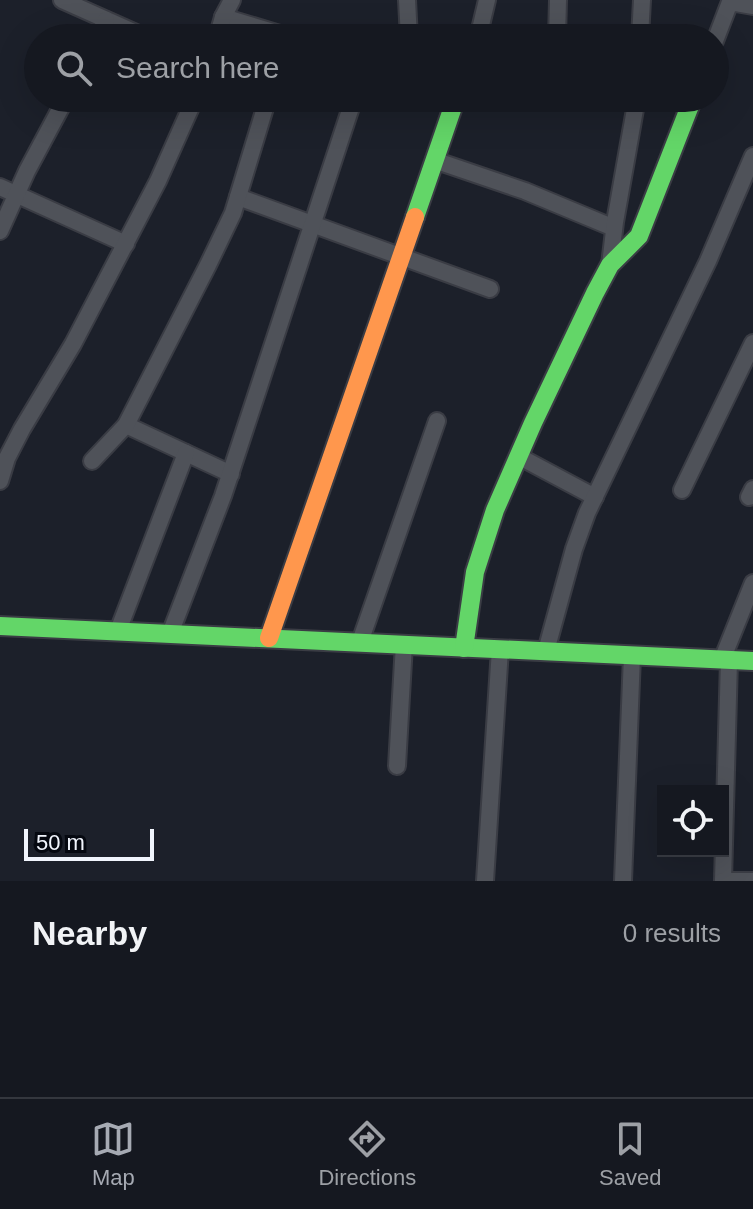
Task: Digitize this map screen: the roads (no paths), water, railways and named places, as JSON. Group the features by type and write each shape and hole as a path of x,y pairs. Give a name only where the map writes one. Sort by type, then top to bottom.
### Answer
{"street":[{"path":"62,0 115,24"},
{"path":"221,24 232,0"},
{"path":"407,0 408,24"},
{"path":"481,24 487,0"},
{"path":"557,24 558,0"},
{"path":"641,24 642,0"},
{"path":"722,24 730,2 753,6"},
{"path":"223,17 246,24"},
{"path":"104,24 106,20"},
{"path":"0,231 59,112"},
{"path":"0,481 12,448 73,344 126,244 189,112"},
{"path":"92,461 126,425 208,265 233,213 264,112"},
{"path":"170,634 231,474 349,112"},
{"path":"269,638 451,112"},
{"path":"610,265 635,112"},
{"path":"464,648 475,572 495,510 610,265 639,236 688,112"},
{"path":"546,651 574,549 595,497 708,261 753,156"},
{"path":"434,160 525,191 614,228"},
{"path":"0,187 126,244"},
{"path":"238,197 490,289"},
{"path":"682,490 753,343"},
{"path":"360,642 437,421"},
{"path":"126,425 231,474"},
{"path":"118,631 186,453"},
{"path":"518,456 595,497"},
{"path":"753,583 726,660 723,881 753,881"},
{"path":"0,626 753,661"},
{"path":"397,766 404,644"},
{"path":"485,881 500,649"},
{"path":"623,881 632,656"}]}
